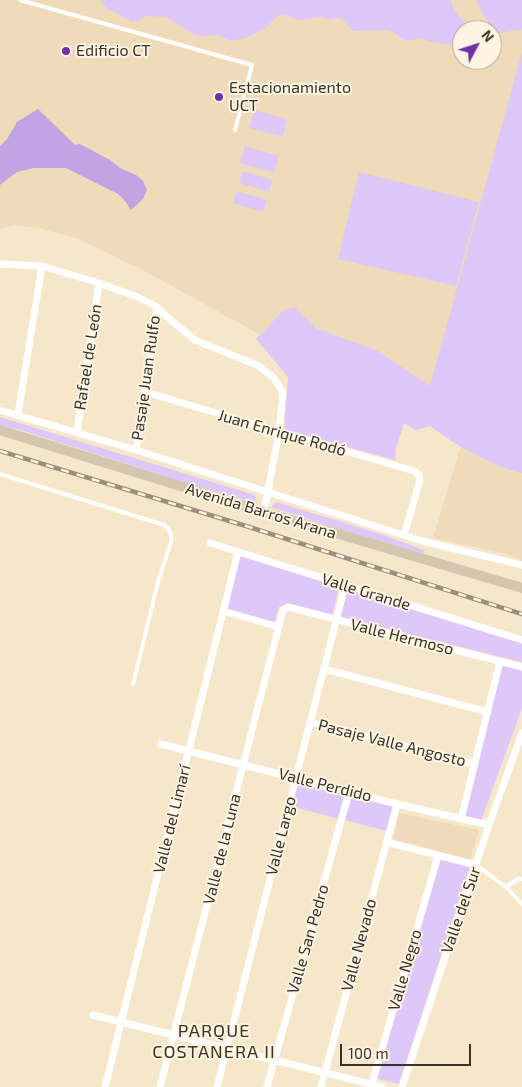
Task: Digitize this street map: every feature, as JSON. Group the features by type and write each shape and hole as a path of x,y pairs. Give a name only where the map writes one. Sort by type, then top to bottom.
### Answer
{"main road":[{"name":"Avenida Barros Arana","path":"0,430 264,512 522,588"}],"street":[{"path":"0,264 42,266 99,283 140,298 157,306 168,318 195,340 267,371 283,393 279,432 264,512"},
{"path":"18,414 42,266"},
{"name":"Rafael de León","path":"77,432 99,283"},
{"name":"Pasaje Juan Rulfo","path":"136,450 157,306"},
{"name":"Juan Enrique Rodó","path":"144,392 414,471 419,475 420,480 404,535"},
{"name":"Avenida Barros Arana","path":"0,410 136,450 440,546 495,557 522,565"},
{"name":"Valle Grande","path":"210,544 522,640"},
{"name":"Valle del Limarí","path":"105,1087 238,552"},
{"name":"Valle Largo","path":"217,1087 345,586"},
{"name":"Valle Hermoso","path":"283,610 288,607 522,667"},
{"name":"Valle de la Luna","path":"160,1087 283,610"},
{"path":"223,612 279,627"},
{"path":"461,819 500,661"},
{"path":"324,669 488,712"},
{"name":"Pasaje Valle Angosto","path":"310,722 475,764"},
{"name":"Valle del Sur","path":"402,1087 489,825 522,733"},
{"name":"Valle Perdido","path":"161,744 397,804 489,825"},
{"name":"Valle San Pedro","path":"267,1087 349,792"},
{"name":"Valle Nevado","path":"321,1087 397,804"},
{"path":"386,842 476,865"},
{"name":"Valle Negro","path":"372,1086 438,856"},
{"path":"93,1015 382,1087"}],"lane":[{"path":"20,0 252,65 235,130"},
{"path":"0,474 164,525 169,530 172,535 171,542 158,582 133,684"},
{"path":"476,865 506,887 522,904"},
{"path":"506,887 518,879 522,879"}],"shaded area":[{"path":"0,0 522,0 522,68 434,389 270,340 139,268 76,238 38,228 14,225 0,229"},
{"path":"100,0 451,0 462,20 452,20 452,45 420,38 406,41 389,30 353,31 343,20 338,18 329,20 322,17 298,20 286,15 279,15 263,30 245,38 232,41 216,35 202,36 193,34 166,17 146,16 132,22 107,8"},
{"path":"476,0 522,0 522,30 502,33 502,20 487,20"},
{"path":"522,52 522,473 510,470 474,454 430,426 416,430 404,423 395,452 395,460 284,430 288,377 256,339 282,311 295,307 315,328 378,351 430,386"},
{"path":"38,109 75,145 80,144 110,160 120,168 136,175 143,181 147,190 143,199 131,210 118,194 66,168 34,168 17,172 0,185 0,146 7,139 17,122"},
{"path":"254,110 287,119 283,137 249,128"},
{"path":"245,146 279,156 274,173 240,163"},
{"path":"243,171 273,180 269,192 239,183"},
{"path":"359,172 479,202 456,286 338,259"},
{"path":"237,191 267,200 263,212 233,203"},
{"path":"0,417 255,495 257,503 0,425"},
{"path":"465,432 522,459 522,561 507,554 433,538"},
{"path":"276,502 381,534 424,550 423,556 271,507"},
{"path":"237,555 339,587 332,616 288,604 279,607 274,623 223,609"},
{"path":"344,588 522,643 522,662 337,617"},
{"path":"503,663 522,668 522,708 481,821 465,817"},
{"path":"296,782 345,794 339,819 290,806"},
{"path":"352,796 393,806 386,831 345,820"},
{"path":"399,813 479,830 470,860 394,839"},
{"path":"440,859 470,866 399,1084 376,1078"}],"railway":[{"path":"0,451 246,526 522,614"}],"place":[{"name":"Edificio CT","path":"66,51"},
{"name":"Estacionamiento UCT","path":"219,97"}],"district":[{"name":"PARQUE COSTANERA II","path":"214,1041"}]}
